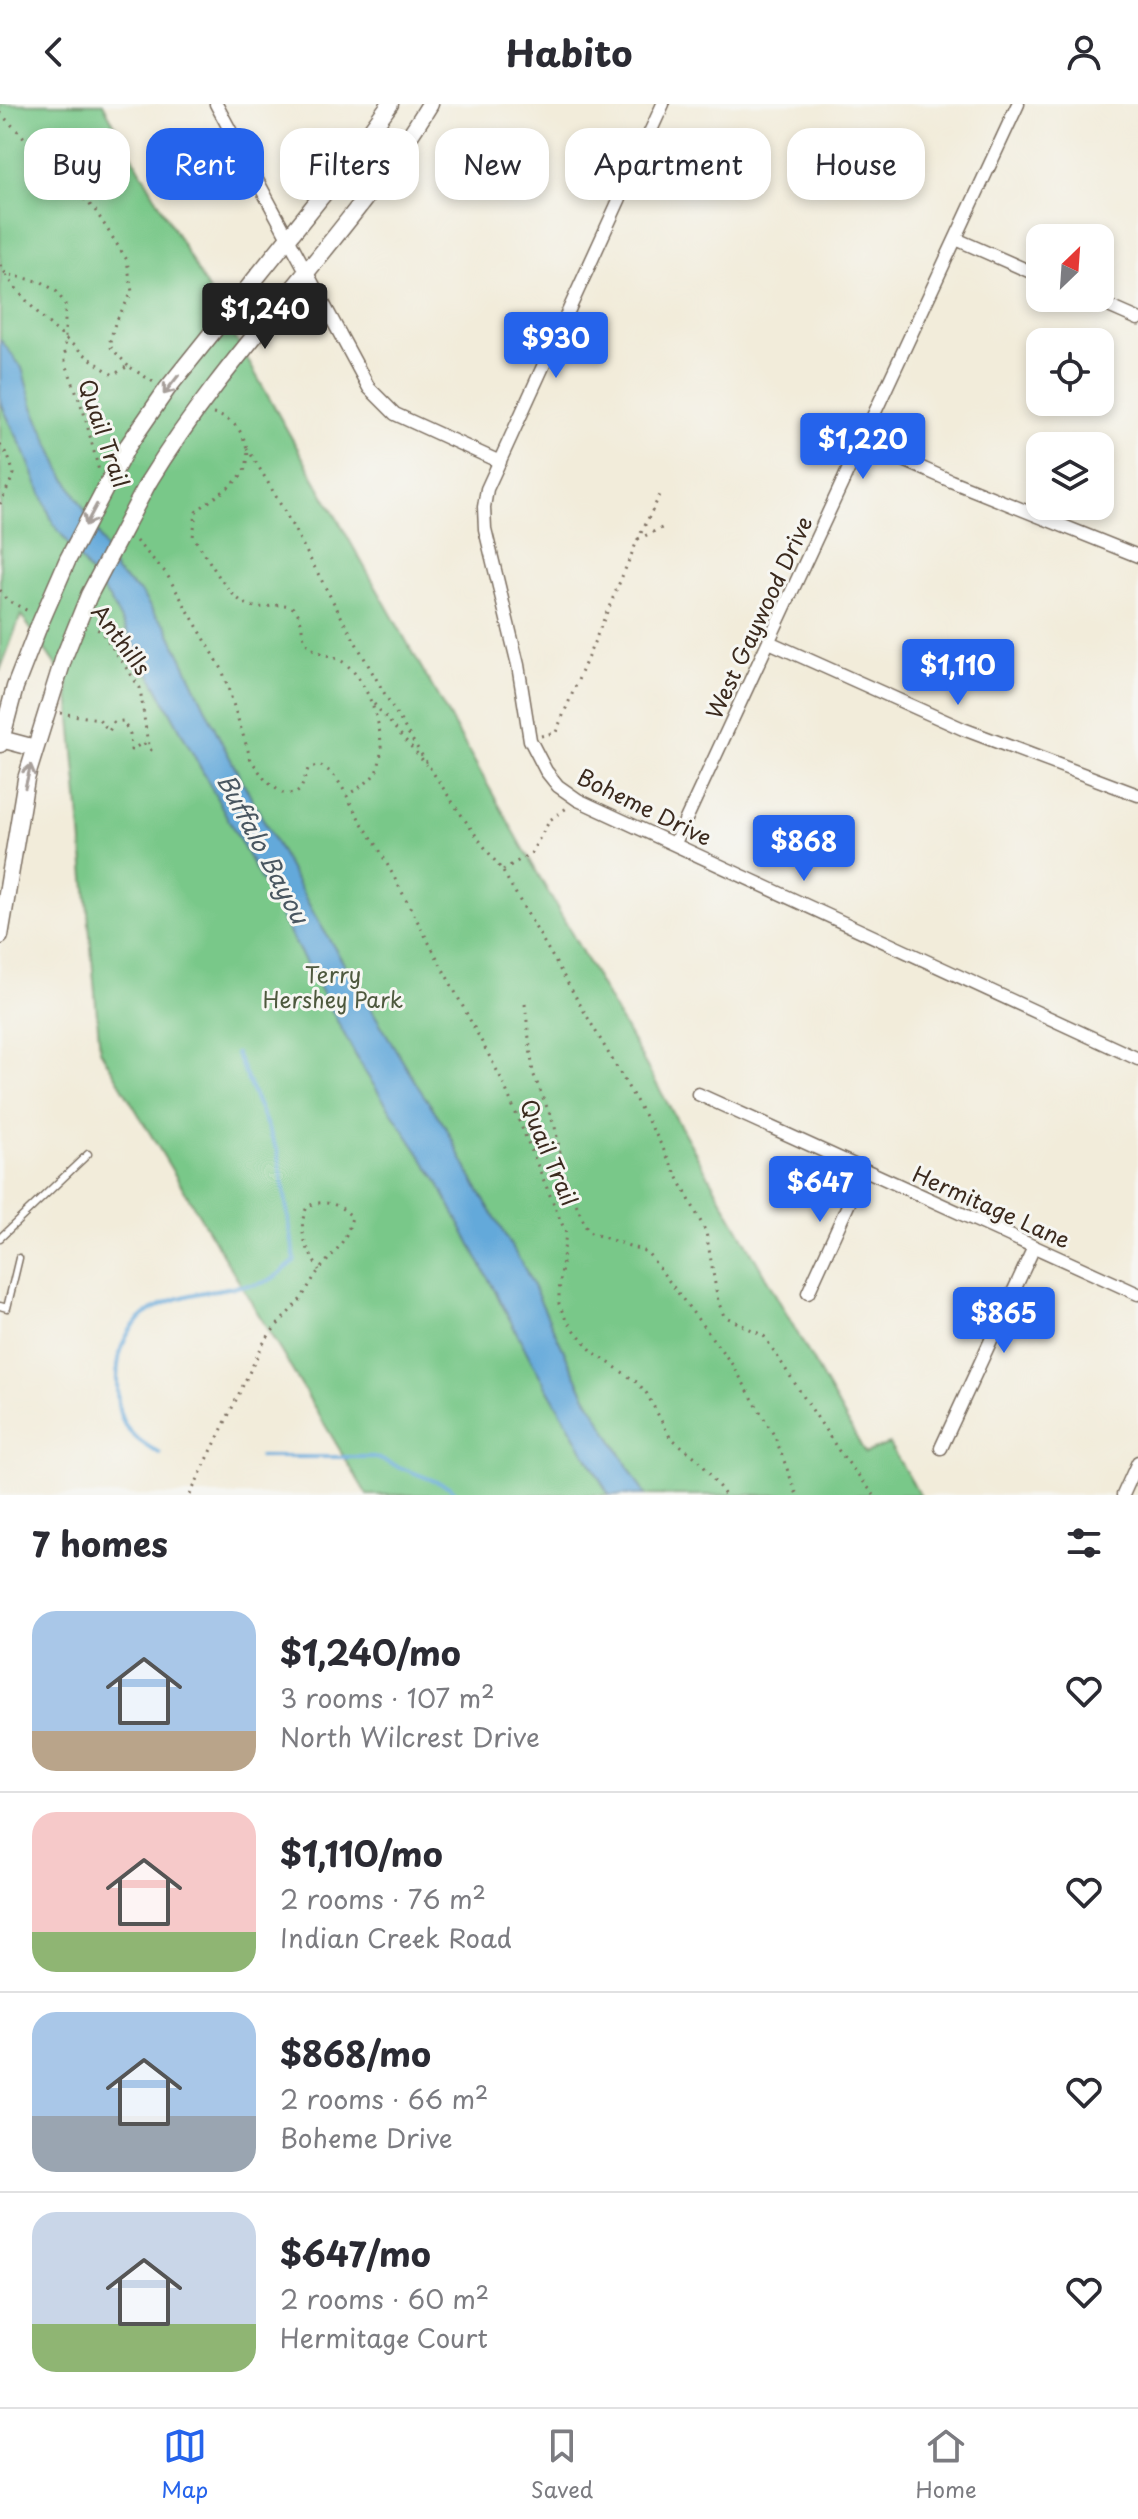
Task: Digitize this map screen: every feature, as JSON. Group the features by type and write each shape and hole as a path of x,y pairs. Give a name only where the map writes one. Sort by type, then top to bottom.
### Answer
{"main road":[{"path":"35,748 1,742 15,687 68,559 127,447 167,389 290,237 390,104"},
{"path":"0,936 26,779 64,657 89,595 149,481 195,409 365,202 430,104"}],"street":[{"path":"216,104 369,388 395,414 500,462"},
{"name":"Boheme Drive","path":"663,104 487,489 485,529 518,665 530,740 546,771 558,786 578,800 1138,1059"},
{"name":"West Gaywood Drive","path":"675,843 1018,104"},
{"path":"956,239 1026,270"},
{"path":"1114,308 1138,319"},
{"path":"861,441 951,481 1138,556"},
{"path":"769,642 963,729 1138,795"},
{"name":"Hermitage Lane","path":"698,1094 1138,1294"},
{"path":"808,1293 864,1170"},
{"path":"941,1448 1034,1247"},
{"path":"1123,1495 1138,1462"}],"lane":[{"path":"0,1238 88,1154"},
{"path":"0,1306 7,1308 19,1258"}],"path":[{"path":"0,113 95,210 127,260 132,292 115,323 109,345 128,366 167,389"},
{"path":"0,265 29,306 66,339 113,375 128,366"},
{"name":"Quail Trail","path":"6,274 42,282 57,292 65,304 65,361 84,413 100,474"},
{"path":"195,409 202,414 216,414 231,421 241,432 247,448 353,637 432,771 502,870 656,1135 706,1232 718,1301 724,1316 764,1336 839,1451 874,1495"},
{"path":"0,445 8,456 14,474 0,504"},
{"path":"247,448 245,472 196,512 193,537 238,599 256,609 281,604 292,608 302,620 302,636 307,644 317,651 335,656 360,678 374,704 432,771"},
{"path":"530,740 556,732 638,539 662,491"},
{"path":"638,539 664,527"},
{"name":"Quail Trail","path":"134,539 166,573 222,669 246,748 266,781 282,793 295,794 301,789 305,773 319,765 331,773 347,795 502,1080 566,1233 559,1304 566,1320 592,1351 638,1383 670,1437 699,1460 725,1495"},
{"path":"0,590 7,600 28,610 38,628"},
{"path":"28,610 32,606"},
{"name":"Anthills","path":"47,711 99,719 109,731 114,722 123,721 130,734 131,750 143,743 151,750 140,688 101,631 91,627"},
{"path":"347,795 376,772 380,742 374,704"},
{"path":"502,870 531,853 550,820 578,800"},
{"path":"525,1004 533,1073 555,1127 565,1177 588,1232 647,1252 734,1367 775,1437 797,1495"},
{"path":"190,1495 263,1344 348,1234 352,1217 337,1206 323,1202 307,1207 301,1221 308,1251 319,1270"}],"green space":[{"name":"Terry Hershey Park","path":"0,104 103,104 117,128 24,128 24,200 130,200 130,152 146,180 146,200 157,200 865,1453 889,1444 920,1495 367,1495 100,1050 68,683 21,615 0,671"}],"water":[{"name":"Buffalo Bayou","path":"0,339 22,368 33,407 61,470 97,531 116,572 142,594 155,615 166,625 222,743 314,914 447,1129 472,1179 526,1271 583,1391 645,1495 609,1495 532,1362 437,1180 363,1069 110,600 53,523 0,402"}],"waterway":[{"path":"160,1454 131,1433 121,1417 117,1381 119,1356 126,1336 153,1309 171,1301 269,1281 295,1261 278,1152 236,1053"},
{"path":"260,1457 374,1457 450,1487 457,1495"}]}
